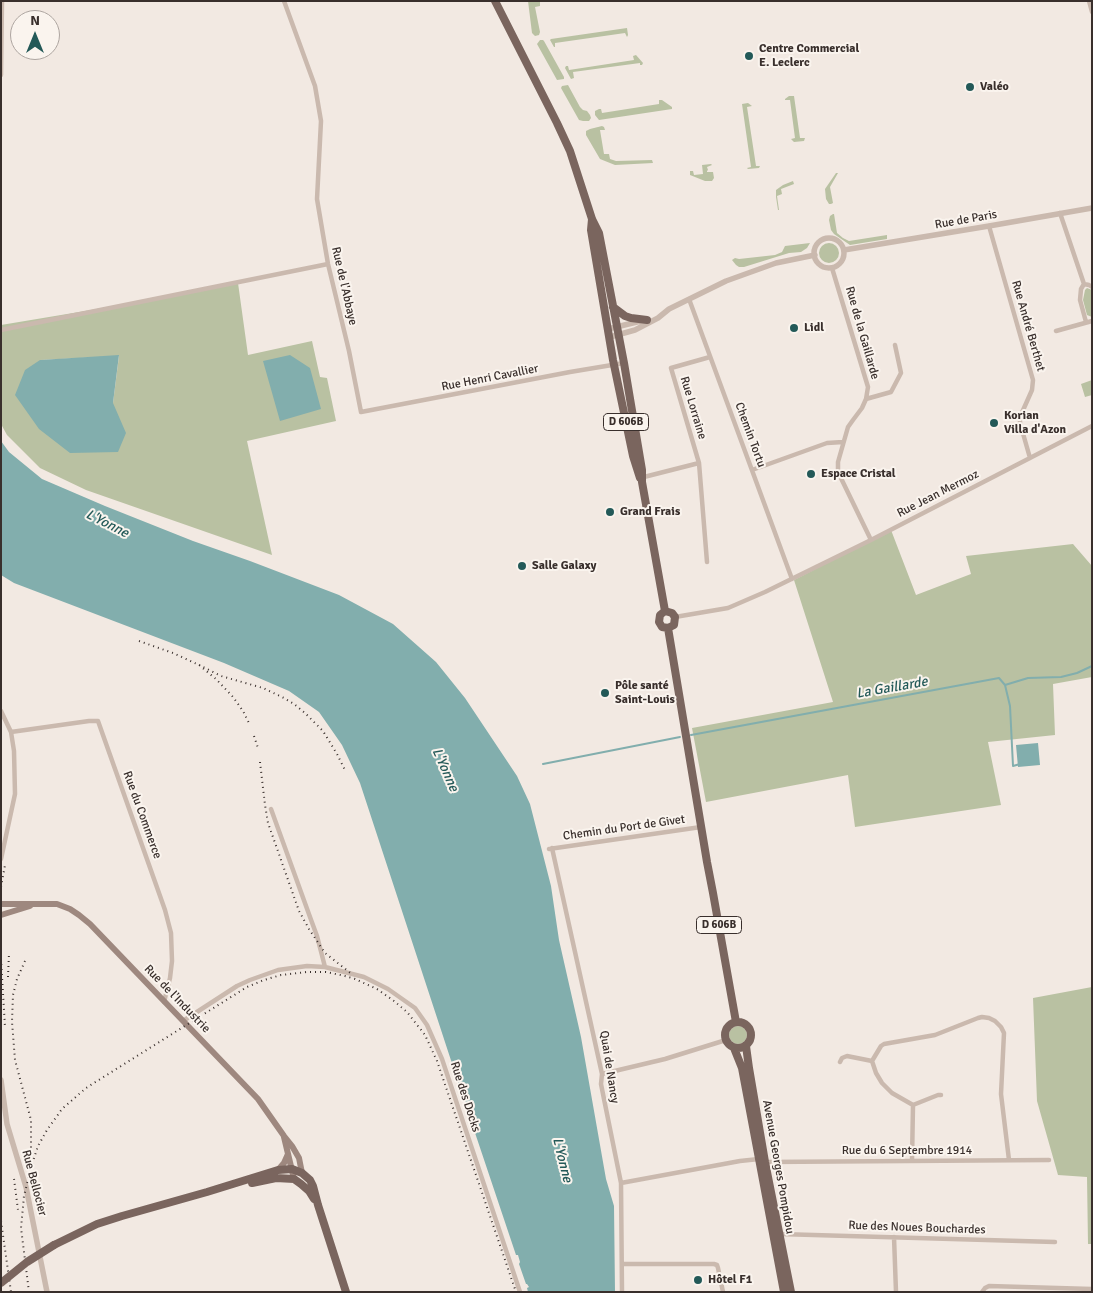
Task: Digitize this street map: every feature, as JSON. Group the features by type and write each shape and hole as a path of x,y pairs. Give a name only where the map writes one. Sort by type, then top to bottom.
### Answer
{"main road":[{"name":"D 606B","path":"495,1 570,151 592,219 599,233 624,363 641,479 665,611"},
{"name":"D 606B","path":"592,219 591,230 614,365 633,456 641,479"},
{"path":"613,307 625,316 647,320"},
{"path":"665,611 670,612 676,617 674,625 668,628 662,626 659,622 660,615 665,611"},
{"name":"D 606B","path":"668,628 736,1022"},
{"name":"Rue de l'Industrie","path":"1,904 57,904 70,909 90,924 258,1099 299,1158 298,1169"},
{"path":"1,915 36,904"},
{"path":"736,1022 746,1024 752,1032 751,1039 742,1048 734,1048 726,1040 726,1030 729,1025 736,1022"},
{"name":"Avenue Georges Pompidou","path":"746,1046 762,1160 784,1292"},
{"name":"Avenue Georges Pompidou","path":"734,1048 742,1068 791,1292"},
{"path":"284,1136 288,1153 298,1169 310,1180 313,1186 346,1292"},
{"path":"278,1170 284,1163 288,1153"},
{"path":"1,1282 54,1244 98,1224 278,1170 298,1169"},
{"path":"294,1179 298,1169"},
{"path":"207,1192 276,1178 294,1179 310,1191 318,1204"}],"street":[{"path":"1,75 2,1"},
{"name":"Rue de l'Abbaye","path":"284,1 315,86 321,121 317,199 328,264 349,351 361,412"},
{"path":"1089,1 1092,12"},
{"name":"Rue de Paris","path":"844,250 1092,208"},
{"path":"1060,213 1084,284 1081,289 1080,300 1086,322"},
{"name":"Rue André Berthet","path":"989,226 1033,380 1032,390 1020,417 1030,458"},
{"path":"835,239 844,250 840,263 832,268 823,266 816,260 816,247 822,240 835,239"},
{"path":"609,333 619,335 635,330 689,299 726,281 768,266 815,255"},
{"path":"1,330 328,264"},
{"name":"Rue de la Gaillarde","path":"832,268 868,387 862,408 848,427 838,462 838,472 871,540"},
{"path":"1084,284 1092,287"},
{"name":"Chemin Tortu","path":"689,299 792,579"},
{"path":"609,333 617,326 658,318"},
{"path":"1056,331 1092,321"},
{"path":"866,399 891,392 902,373 895,345"},
{"name":"Rue Lorraine","path":"707,562 699,463 671,368 710,357"},
{"name":"Rue Henri Cavallier","path":"361,412 624,363"},
{"name":"Rue Jean Mermoz","path":"676,617 728,608 792,579 1092,426"},
{"path":"752,470 827,444 843,442"},
{"path":"641,479 699,463"},
{"path":"1,711 11,732 14,751 15,794 1,859"},
{"name":"Rue du Commerce","path":"11,732 98,721 165,910 170,933 172,961 164,1002"},
{"path":"270,809 315,930 325,967"},
{"name":"Chemin du Port de Givet","path":"551,848 701,827"},
{"name":"Quai de Nancy","path":"551,848 602,1074 601,1084 604,1104 621,1183 622,1292"},
{"name":"Rue des Docks","path":"183,1021 237,986 258,976 287,968 307,966 338,969 364,978 388,989 415,1008 427,1025 442,1059 520,1292"},
{"path":"913,1105 892,1093 882,1083 876,1073 872,1061 881,1046 889,1042 935,1035 978,1018 986,1017 995,1021 1004,1033 1001,1094 1009,1160"},
{"path":"602,1074 664,1059 726,1040"},
{"path":"840,1062 842,1058 847,1056 872,1061"},
{"name":"Rue Bellocier","path":"1,1080 7,1124 26,1187 47,1292"},
{"path":"913,1105 941,1095"},
{"path":"912,1161 913,1105"},
{"name":"Rue du 6 Septembre 1914","path":"621,1183 740,1161 1049,1160"},
{"name":"Rue des Noues Bouchardes","path":"779,1234 1055,1242"},
{"path":"894,1237 896,1292"},
{"path":"622,1264 714,1264 718,1268 723,1292"},
{"path":"982,1292 988,1286 1092,1289"}],"green space":[{"path":"528,1 543,1 540,2 540,6 535,7 539,35 535,36 532,33"},
{"path":"627,28 627,37 625,33 555,43 555,47 550,40 551,39"},
{"path":"540,40 544,41 564,79 557,80 537,44"},
{"path":"636,55 643,63 642,65 640,63 573,72 574,78 571,79 565,68 568,66 569,70 634,60 633,56"},
{"path":"568,85 580,107 590,115 589,121 579,120 561,88"},
{"path":"789,96 794,96 800,138 805,138 804,141 794,142 791,139 795,138 790,100 785,100"},
{"path":"659,100 662,100 672,109 599,120 595,115 595,111 599,109 601,109 602,113 659,104"},
{"path":"748,103 752,106 747,107 756,166 760,166 759,168 748,169 751,167 742,104"},
{"path":"602,126 605,130 600,130 604,154 609,154 610,159 616,161 652,160 653,163 615,165 600,159 586,135 586,131"},
{"path":"711,164 707,167 707,172 713,172 714,178 712,181 705,181 690,175 690,171 693,171 694,175 703,174 702,165"},
{"path":"836,173 838,173 830,187 833,203 829,204 826,199 825,189"},
{"path":"793,181 794,184 781,189 782,194 777,196 778,210 776,190"},
{"path":"833,214 837,233 849,241 887,235 887,239 850,245 831,230 829,220"},
{"path":"810,243 801,252 789,253 744,267 739,267 732,260 735,258 775,255 782,252 785,246"},
{"path":"829,243 836,246 839,253 836,260 829,263 822,260 819,253 822,246"},
{"path":"238,283 248,355 312,341 320,377 327,378 336,421 247,441 272,555 86,490 40,468 7,435 1,424 1,325","holes":["119,356 113,403 40,360"]},
{"path":"1087,288 1092,290 1092,317 1087,315 1083,300"},
{"path":"1092,380 1092,395 1085,397 1081,384"},
{"path":"891,530 916,595 971,574 966,556 1073,544 1092,566 1092,677 1053,684 1055,735 988,742 1001,805 855,827 848,775 706,802 692,728 833,702 794,580"},
{"path":"1092,987 1092,1244 1088,1244 1087,1177 1058,1175 1037,1101 1033,998"},
{"path":"738,1026 744,1029 747,1035 744,1041 738,1044 732,1041 729,1035 732,1029"}],"water":[{"path":"119,355 113,403 126,433 118,452 70,453 39,429 15,395 25,370 40,360"},
{"path":"290,355 310,368 321,409 280,421 263,361"},
{"name":"L'Yonne","path":"1,441 9,452 42,479 193,541 339,595 393,624 436,662 465,698 517,776 530,804 551,886 559,940 581,1037 606,1179 614,1206 615,1292 528,1292 527,1288 529,1287 526,1284 519,1264 518,1255 516,1255 464,1100 360,783 342,745 319,712 289,691 224,663 14,583 1,575"},
{"path":"1038,743 1040,765 1018,767 1016,745"}],"waterway":[{"name":"La Gaillarde","path":"691,735 999,678 1005,685 1028,678 1061,677 1077,673 1092,666"},
{"path":"1005,685 1010,706 1013,766 1020,764"},
{"name":"La Gaillarde","path":"543,764 680,737"}],"railway":[{"path":"139,641 199,665 233,697 249,723"},
{"path":"199,665 221,676 263,688 294,704 323,731 346,772"},
{"path":"254,736 258,748"},
{"path":"260,762 268,823 299,911 325,953 353,975"},
{"path":"1,887 5,865"},
{"path":"8,977 9,953"},
{"path":"1,959 5,1027"},
{"path":"25,961 17,979 13,995 12,1022 15,1060 31,1120 31,1156"},
{"path":"29,1292 21,1228 24,1196 38,1146 62,1109 86,1088 247,987 281,975 307,972 326,972 345,976 377,989 407,1012 425,1035 437,1061 516,1292"},
{"path":"14,1179 18,1210"},
{"path":"1,1221 11,1292"}],"place":[{"name":"Centre Commercial E. Leclerc","path":"749,56"},
{"name":"Valéo","path":"970,87"},
{"name":"Lidl","path":"794,328"},
{"name":"Korian Villa d'Azon","path":"994,423"},
{"name":"Espace Cristal","path":"811,474"},
{"name":"Grand Frais","path":"610,512"},
{"name":"Salle Galaxy","path":"522,566"},
{"name":"Pôle santé Saint-Louis","path":"605,693"},
{"name":"Hôtel F1","path":"698,1280"}]}
